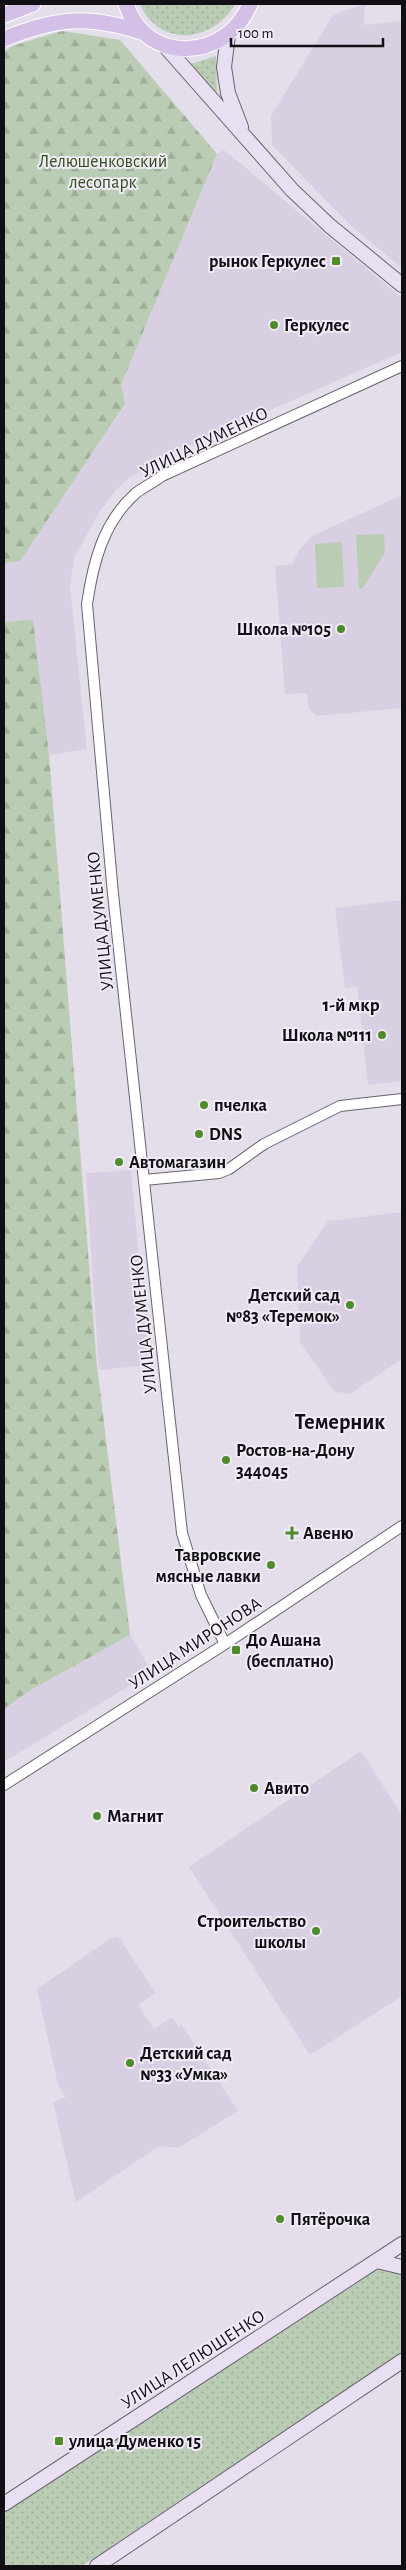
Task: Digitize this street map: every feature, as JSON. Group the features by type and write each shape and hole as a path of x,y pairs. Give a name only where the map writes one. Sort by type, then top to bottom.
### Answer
{"main road":[{"path":"4,15 33,4"},
{"path":"126,4 129,15 144,33"},
{"path":"4,39 24,31 76,19 122,26 144,33 164,45 182,49 203,47 228,35 243,19 251,4"}],"street":[{"path":"228,35 224,67 228,93 244,134"},
{"path":"164,45 292,190 330,226 402,285"},
{"name":"УЛИЦА ДУМЕНКО","path":"225,1644 201,1595 182,1533 113,894 87,604 93,566 108,527 136,493 162,476 402,366"},
{"path":"144,1180 220,1173 264,1144 340,1106 402,1099"},
{"name":"УЛИЦА МИРОНОВА","path":"4,1785 225,1644 402,1526"},
{"name":"УЛИЦА ЛЕЛЮШЕНКО","path":"4,2504 402,2244"},
{"path":"377,2261 402,2266"},
{"path":"97,2566 402,2361"}],"shaded area":[{"path":"365,4 364,25 402,21 402,268 350,225 272,145 271,116 333,15"},
{"name":"Геркулес","path":"224,150 402,298 402,352 180,450 129,478 116,490 100,511 74,558 70,587 87,749 49,755 33,620 4,622 4,563 20,560 125,405 121,385 217,154"},
{"name":"Школа №105","path":"402,495 402,708 317,716 308,708 307,693 285,694 275,566 292,564 300,549 312,536"},
{"name":"Школа №111","path":"402,900 402,1081 368,1085 357,987 345,988 335,908"},
{"path":"131,1170 149,1365 99,1370 86,1173"},
{"name":"Детский сад №83 «Теремок»","path":"402,1212 402,1359 350,1394 335,1392 300,1342 297,1267 328,1221"},
{"path":"130,1635 152,1672 4,1762 4,1709 29,1691"},
{"name":"Строительство школы","path":"361,1751 402,1815 402,1996 310,2055 189,1867"},
{"name":"Детский сад №33 «Умка»","path":"116,1937 120,1939 156,1993 138,2005 154,2029 172,2017 179,2027 182,2025 238,2111 178,2148 159,2146 76,2202 53,2102 66,2097 58,2085 37,1989 111,1938"}],"green space":[{"path":"140,4 235,4 214,27 200,33 186,35 173,34 160,28 149,18"},
{"name":"Лелюшенковский лесопарк","path":"62,31 120,40 217,154 121,385 125,404 20,561 4,563 4,52 12,46"},
{"path":"216,56 217,97 191,64"},
{"path":"384,534 385,552 363,588 359,589 356,535"},
{"path":"342,542 344,587 317,588 315,544"},
{"path":"33,620 49,755 97,1366 130,1635 29,1691 4,1709 4,622"},
{"path":"385,2267 402,2270 402,2352 82,2566 4,2566 4,2513 371,2270"}],"place":[{"name":"рынок Геркулес","path":"336,261"},
{"name":"Геркулес","path":"274,325"},
{"name":"Школа №105","path":"341,629"},
{"name":"Школа №111","path":"382,1035"},
{"name":"пчелка","path":"204,1105"},
{"name":"DNS","path":"199,1134"},
{"name":"Автомагазин","path":"119,1162"},
{"name":"Детский сад №83 «Теремок»","path":"350,1305"},
{"name":"Ростов-на-Дону 344045","path":"226,1460"},
{"name":"Авеню","path":"292,1533"},
{"name":"Тавровские мясные лавки","path":"271,1565"},
{"name":"До Ашана (бесплатно)","path":"236,1650"},
{"name":"Авито","path":"254,1788"},
{"name":"Магнит","path":"97,1816"},
{"name":"Строительство школы","path":"316,1931"},
{"name":"Детский сад №33 «Умка»","path":"130,2063"},
{"name":"Пятёрочка","path":"280,2219"},
{"name":"улица Думенко 15","path":"59,2441"}],"district":[{"name":"1-й мкр","path":"351,1004"},
{"name":"Темерник","path":"340,1421"}]}
